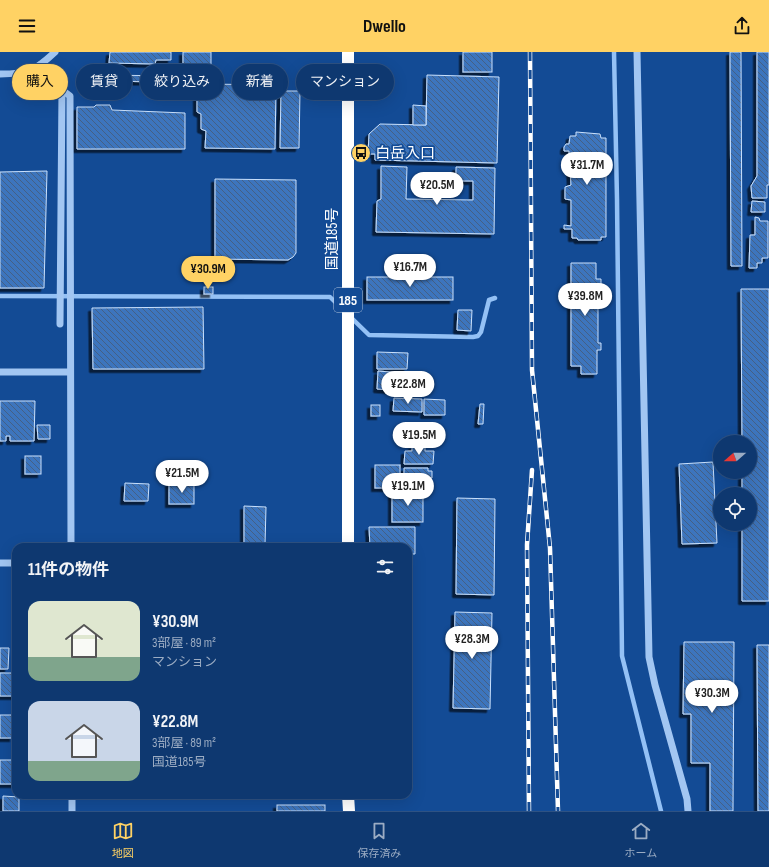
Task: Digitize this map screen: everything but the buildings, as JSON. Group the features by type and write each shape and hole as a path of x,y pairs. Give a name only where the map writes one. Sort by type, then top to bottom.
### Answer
{"highway":[{"name":"国道185号","path":"348,52 348,543"},
{"path":"348,799 348,811"}],"street":[{"path":"41,64 55,52"},
{"path":"637,52 649,657 655,685 687,799 688,811"},
{"path":"0,74 12,74"},
{"path":"68,94 70,96 71,543"},
{"path":"60,324 62,100"},
{"path":"0,372 70,372"},
{"path":"0,563 12,563"},
{"path":"72,799 72,811"}],"waterway":[{"path":"614,52 622,656 661,811"},
{"path":"0,296 330,297 369,335 473,337 478,336 481,332 489,300 495,298"}],"railway":[{"path":"530,52 532,370 550,548 558,811"},
{"path":"529,811 527,545 532,470"}],"place":[{"name":"白岳入口","path":"361,153"}]}
